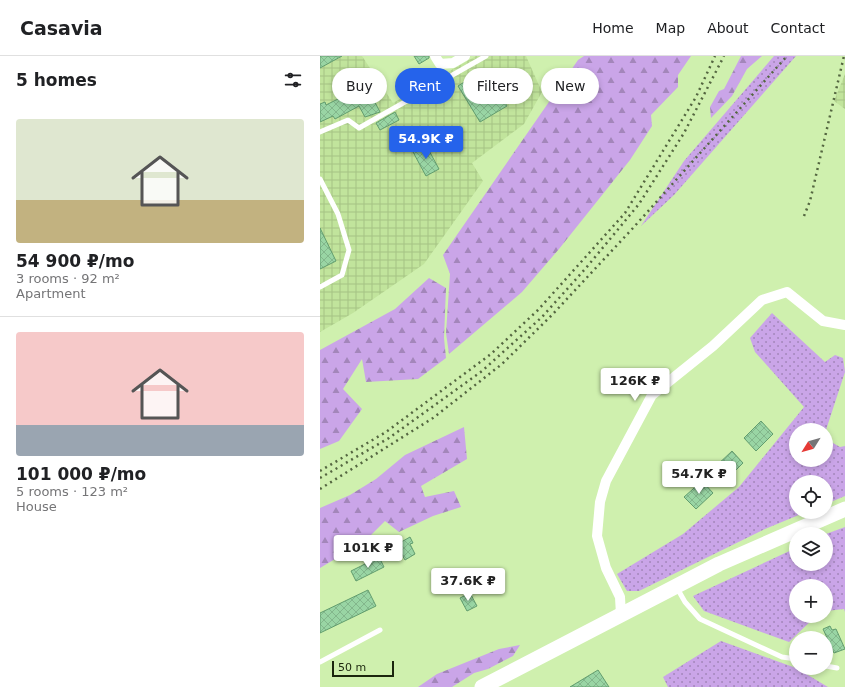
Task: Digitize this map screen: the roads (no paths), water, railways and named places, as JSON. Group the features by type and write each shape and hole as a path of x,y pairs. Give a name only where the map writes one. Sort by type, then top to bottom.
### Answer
{"main road":[{"path":"482,687 503,679 620,615 719,564 845,509"}],"street":[{"path":"437,60 453,63 465,56"},
{"path":"620,615 620,596 606,568 597,536 600,502 606,481 652,396 713,346 762,300 787,292 823,321 845,326"}],"lane":[{"path":"320,132 348,120 359,128 486,56"},
{"path":"320,179 338,214 349,250 342,275 320,287"},
{"path":"676,587 685,602 700,619 782,656 789,658"},
{"path":"320,662 380,630"},
{"path":"833,667 837,668"}],"railway":[{"path":"320,471 386,432 491,354 538,310 625,213 696,97 715,56"},
{"path":"320,478 389,438 482,371 542,317 586,268 639,204 684,133 724,56"},
{"path":"320,489 433,418 502,364 552,315 633,228 787,56"},
{"path":"804,216 810,201 844,56"}]}
